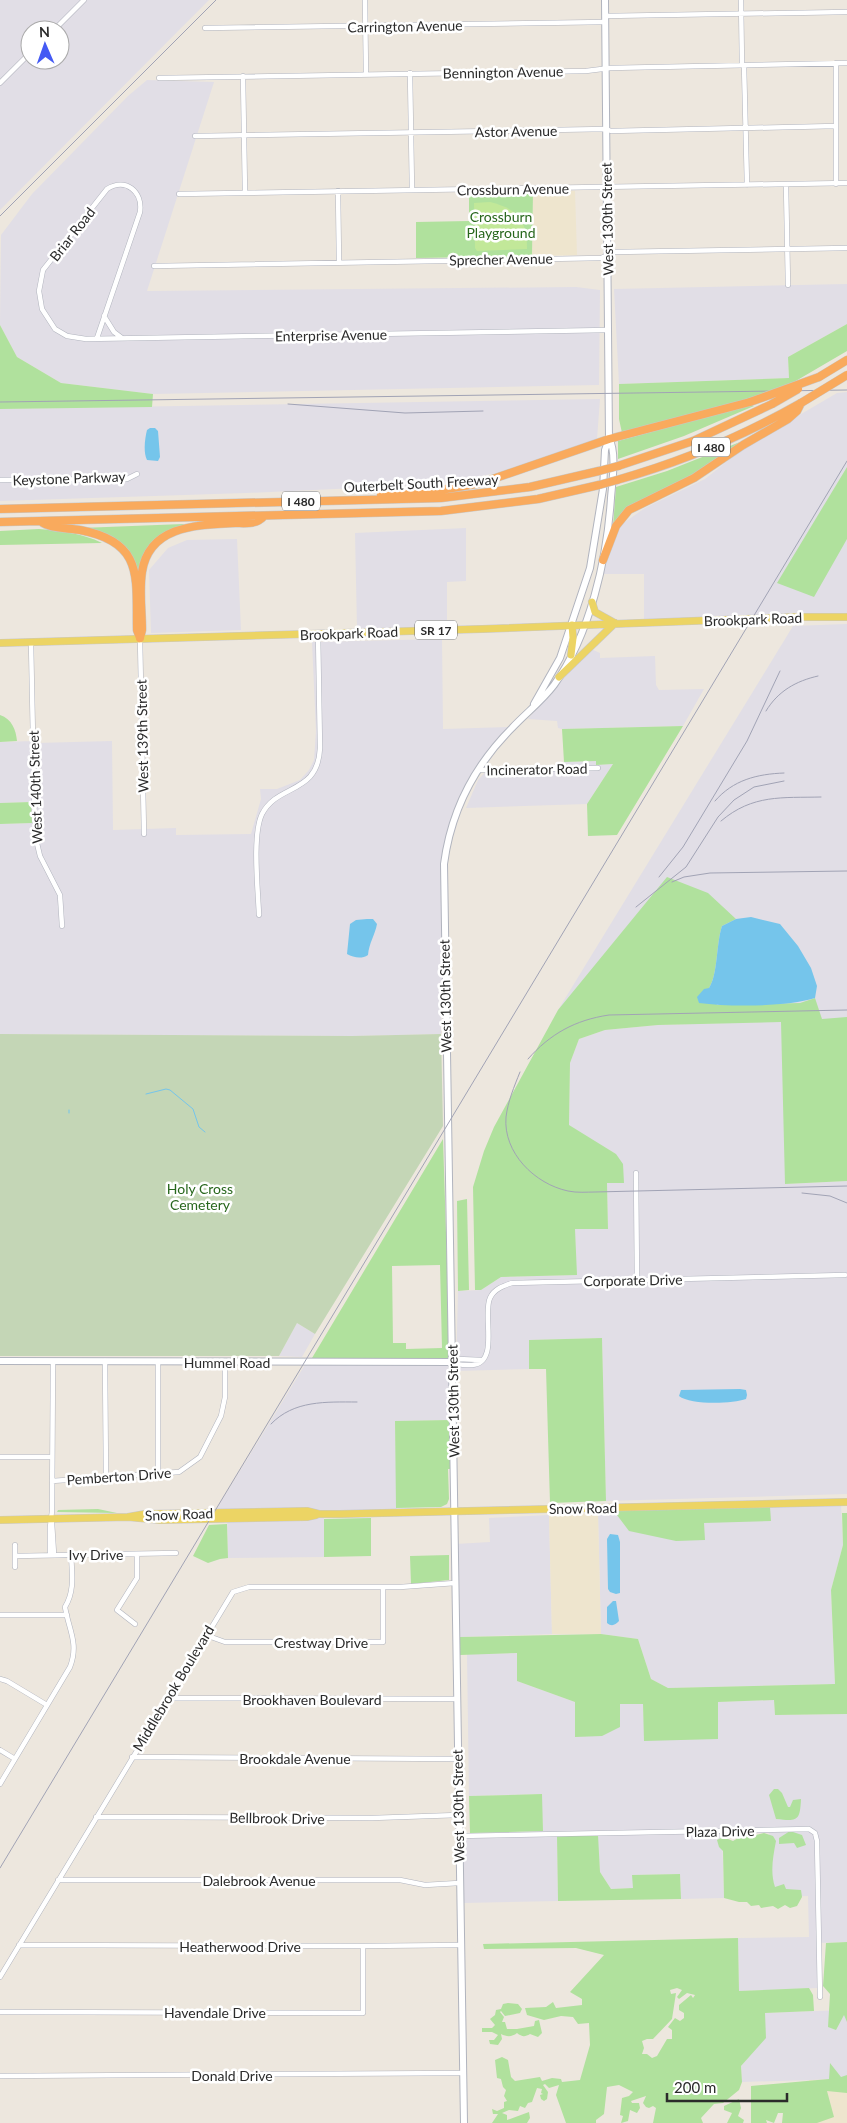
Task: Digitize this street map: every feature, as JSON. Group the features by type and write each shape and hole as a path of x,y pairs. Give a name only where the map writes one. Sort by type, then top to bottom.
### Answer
{"highway":[{"name":"Outerbelt South Freeway","path":"0,508 465,496 530,487 618,466 693,441 772,404 847,360"},
{"path":"329,501 468,486 503,476 609,439 750,402 820,376"},
{"name":"Outerbelt South Freeway","path":"0,522 409,512 472,508 538,499 617,480 688,456 728,440 801,403 847,376"},
{"path":"603,560 616,526 629,510 694,478 744,444 788,419 797,411 801,403"},
{"path":"140,638 142,630 142,571 148,556 161,539 173,532 189,527 254,522 264,516"},
{"path":"41,521 46,525 86,531 103,536 114,542 126,553 135,573 136,630 140,638"}],"main road":[{"name":"West 130th Street","path":"533,706 560,658 588,575 593,557 603,489 605,450 609,439 605,0"},
{"name":"West 130th Street","path":"464,2123 444,869 451,829 460,802 476,770 509,730 545,696 567,663 585,624 603,560 609,514 613,460 612,446 609,439"},
{"path":"593,557 603,560"},
{"path":"588,575 598,580"},
{"path":"559,677 615,623 595,612 592,602"},
{"name":"Brookpark Road","path":"0,643 847,617"},
{"path":"571,655 572,625"},
{"path":"560,658 567,663"},
{"name":"Hummel Road","path":"0,1362 453,1362"},
{"name":"Snow Road","path":"0,1520 128,1517 145,1520 307,1517 319,1514 847,1502"}],"street":[{"path":"64,20 84,0"},
{"path":"365,0 366,74"},
{"path":"741,0 747,186"},
{"name":"Carrington Avenue","path":"205,28 365,26 847,12"},
{"path":"0,83 20,63"},
{"path":"836,63 836,184"},
{"name":"Bennington Avenue","path":"159,78 599,71 606,68 847,63"},
{"path":"410,73 412,190"},
{"path":"243,76 245,193"},
{"name":"Astor Avenue","path":"195,136 836,126"},
{"name":"Crossburn Avenue","path":"179,194 847,183"},
{"path":"786,184 788,285"},
{"name":"Briar Road","path":"55,329 48,320 40,301 39,291 43,270 107,189 113,185 129,186 136,192 141,205 140,212 104,316"},
{"path":"338,192 339,262"},
{"name":"Sprecher Avenue","path":"154,266 601,258 615,252 847,248"},
{"path":"104,316 114,332 122,338"},
{"path":"97,338 104,316"},
{"name":"Enterprise Avenue","path":"55,329 76,338 608,330"},
{"name":"Keystone Parkway","path":"0,480 127,479 137,474"},
{"path":"259,915 257,839 260,818 273,800 305,783 319,761 318,633"},
{"name":"West 139th Street","path":"140,638 144,834"},
{"name":"West 140th Street","path":"31,642 34,835 40,856 60,895 62,926"},
{"name":"Incinerator Road","path":"476,770 598,768"},
{"path":"636,1173 637,1280"},
{"name":"Corporate Drive","path":"453,1362 458,1359 483,1360 489,1347 488,1304 494,1293 504,1285 512,1283 845,1275"},
{"path":"105,1361 106,1477"},
{"path":"52,1554 50,1527 52,1519 54,1362"},
{"path":"158,1362 158,1474"},
{"name":"Pemberton Drive","path":"52,1481 180,1472 200,1457 221,1416 225,1397 225,1362"},
{"name":"Pemberton Drive","path":"0,1458 52,1457"},
{"path":"15,1545 15,1567"},
{"name":"Ivy Drive","path":"15,1556 176,1552"},
{"path":"166,1553 166,1559"},
{"path":"0,1784 70,1668 75,1655 75,1643 65,1607 72,1591 71,1554"},
{"path":"135,1624 118,1610 137,1578 137,1554"},
{"name":"Middlebrook Boulevard","path":"0,1977 230,1596 242,1588 382,1587 455,1584"},
{"name":"Crestway Drive","path":"207,1633 211,1637 226,1642 382,1642 382,1587"},
{"path":"0,1615 67,1614"},
{"path":"0,1679 7,1681 47,1705"},
{"name":"Brookhaven Boulevard","path":"168,1698 457,1699"},
{"path":"0,1750 15,1760"},
{"name":"Brookdale Avenue","path":"132,1757 457,1759"},
{"name":"Bellbrook Drive","path":"96,1817 372,1818 458,1816"},
{"name":"Plaza Drive","path":"459,1836 809,1828 814,1833 817,1841 820,1998"},
{"name":"Dalebrook Avenue","path":"58,1880 390,1880 425,1884 459,1883"},
{"name":"Heatherwood Drive","path":"19,1945 461,1945"},
{"name":"Havendale Drive","path":"0,2012 363,2013 363,1946"},
{"name":"Donald Drive","path":"0,2076 463,2073"}],"shaded area":[{"path":"0,0 209,0 0,210"},
{"path":"147,80 214,82 147,291 576,287 600,290 599,385 153,394 61,383 17,357 0,325 1,235 32,194 128,96"},
{"path":"575,191 577,255 532,256 533,192"},
{"path":"847,284 847,324 788,357 789,378 619,384 614,289"},
{"path":"847,392 847,467 778,583 839,551 847,539 847,613 644,619 644,574 601,574 610,533 622,524 645,508 705,479 745,447 837,393"},
{"path":"600,399 597,439 496,473 444,484 0,501 0,409"},
{"path":"466,528 466,581 447,582 447,626 357,629 355,533"},
{"path":"237,539 241,630 151,633 149,570 168,548 187,540"},
{"path":"847,624 847,1017 785,1184 847,1181 847,1494 606,1501 602,1338 529,1340 529,1369 456,1371 458,1291 481,1290 501,1277 576,1275 575,1229 608,1228 607,1183 616,1154 569,1126 570,1063 579,1039 605,1030 658,1025 762,1022 558,1010 793,626"},
{"path":"442,639 443,729 511,727 472,774 444,851 441,1034 352,1036 0,1034 0,824 32,823 31,802 0,803 0,742 112,741 113,830 176,828 176,835 251,834 261,799 260,789 277,789 300,780 309,770 314,760 316,731 312,642"},
{"path":"591,649 600,653 600,658 655,656 656,685 659,690 704,689 683,726 562,729 558,728 557,721 528,719 561,680"},
{"path":"596,761 597,765 613,764 587,804 466,808 478,780 489,768 564,765 564,762"},
{"path":"297,1323 315,1334 302,1357 279,1356"},
{"path":"306,1363 451,1363 450,1420 395,1421 397,1511 324,1513 324,1557 228,1558 227,1511 215,1512"},
{"path":"841,1505 843,1545 831,1590 835,1684 668,1688 651,1679 638,1639 601,1634 598,1512"},
{"path":"598,1514 601,1634 552,1634 549,1515"},
{"path":"549,1515 552,1634 460,1637 456,1544 490,1542 489,1518"},
{"path":"517,1653 517,1681 575,1702 576,1737 620,1704 643,1704 645,1741 717,1702 774,1700 775,1715 847,1714 847,1942 817,1943 818,1988 739,1991 738,1938 809,1937 808,1896 771,1897 769,1833 722,1833 724,1898 681,1899 680,1874 633,1875 633,1888 611,1889 600,1872 597,1835 557,1836 558,1901 463,1903 462,1833 543,1831 541,1794 469,1796 467,1654"},
{"path":"847,2006 847,2079 742,2082 741,2066 765,2038 765,2013 843,2010"},
{"path":"847,2079 847,2123 810,2123 809,2080"}],"green space":[{"name":"Crossburn Playground","path":"533,192 532,256 416,258 416,222 469,221 469,193"},
{"path":"490,202 508,208 519,217 525,230 527,249 477,251 475,248 474,203"},
{"path":"847,324 847,351 794,382 748,399 622,433 619,419 619,384 789,378 788,357"},
{"path":"0,325 17,357 61,383 153,394 152,407 0,409"},
{"path":"750,405 754,406 684,436 618,459 618,441"},
{"path":"740,442 741,444 702,470 636,504 613,527 616,487 667,471"},
{"path":"847,467 847,539 814,597 777,583"},
{"path":"185,525 165,533 140,572 137,572 127,551 81,528"},
{"path":"39,529 79,535 102,543 0,545 0,531"},
{"path":"0,715 8,719 13,725 17,741 0,742"},
{"path":"683,726 617,835 588,836 587,804 613,764 596,765 596,761 564,762 562,729"},
{"path":"31,802 32,823 0,824 0,803"},
{"path":"667,877 708,893 736,919 722,926 720,933 714,975 709,988 717,1005 800,1003 815,998 822,1019 847,1017 847,1181 785,1184 781,1022 658,1025 605,1030 579,1039 570,1063 569,1125 616,1154 623,1164 624,1183 607,1183 608,1229 575,1229 577,1275 501,1277 481,1290 475,1290 473,1187 484,1151 494,1127 558,1010"},
{"name":"Holy Cross Cemetery","path":"0,1034 352,1036 441,1034 443,1126 315,1334 297,1323 279,1356 0,1356"},
{"path":"443,1139 450,1358 312,1358","holes":["440,1265 442,1348 406,1349 406,1343 393,1343 392,1266"]},
{"path":"467,1199 469,1290 458,1291 457,1201"},
{"path":"602,1338 606,1501 550,1503 546,1369 529,1369 529,1340"},
{"path":"450,1420 451,1469 448,1469 449,1499 447,1504 441,1507 396,1508 395,1421"},
{"path":"770,1507 771,1521 704,1523 705,1540 676,1541 629,1531 614,1511"},
{"path":"98,1509 117,1513 57,1512 58,1510"},
{"path":"842,1513 847,1513 847,1714 775,1715 774,1700 718,1702 718,1739 644,1741 643,1704 620,1704 620,1727 602,1736 575,1737 575,1702 517,1681 517,1653 460,1655 460,1637 601,1634 638,1639 651,1679 668,1688 835,1684 831,1590 843,1545"},
{"path":"371,1518 371,1556 324,1557 324,1519"},
{"path":"227,1524 228,1558 208,1563 193,1556 209,1525"},
{"path":"449,1555 449,1580 411,1584 410,1556"},
{"path":"774,1789 778,1789 782,1793 788,1807 790,1807 793,1800 801,1799 800,1812 796,1818 793,1820 776,1819 769,1795"},
{"path":"542,1794 543,1831 470,1833 469,1796"},
{"path":"790,1831 802,1835 806,1845 797,1848 794,1843 779,1844 779,1838"},
{"path":"764,1833 773,1836 776,1841 772,1870 775,1887 784,1884 786,1889 801,1890 802,1897 797,1906 790,1908 785,1905 778,1909 773,1906 761,1908 759,1905 751,1906 747,1902 724,1898 723,1851 719,1847 717,1840 723,1837 733,1841 745,1834 752,1836"},
{"path":"598,1835 600,1872 611,1889 633,1888 632,1875 680,1874 681,1899 558,1901 557,1836"},
{"path":"738,1938 739,1991 809,1988 813,1995 814,2011 765,2013 766,2038 741,2066 742,2082 739,2090 723,2103 714,2104 701,2118 703,2123 653,2123 656,2108 653,2106 646,2107 643,2103 646,2096 631,2101 632,2103 639,2103 640,2108 637,2113 630,2110 628,2121 621,2123 623,2116 620,2115 622,2098 629,2096 633,2092 619,2085 607,2087 604,2114 596,2120 596,2123 566,2123 556,2095 559,2085 549,2088 545,2084 543,2085 548,2092 547,2099 544,2101 541,2099 542,2089 537,2088 532,2102 528,2103 525,2108 520,2106 518,2111 509,2110 502,2113 507,2115 507,2120 529,2112 530,2118 527,2123 492,2123 498,2114 493,2114 492,2109 497,2111 504,2108 504,2102 507,2101 504,2096 506,2090 501,2079 497,2078 495,2060 502,2057 508,2060 511,2077 515,2081 540,2077 542,2081 552,2078 561,2079 562,2082 580,2080 590,2045 589,2023 578,2024 573,2017 561,2016 544,2020 527,2015 525,2008 546,2007 553,2002 556,2008 582,2005 582,1999 570,1992 604,1955 576,1948 484,1949 483,1944","holes":["677,1988 682,1990 677,1997 679,1999 687,1993 695,1995 693,1998 691,1995 679,2005 679,2010 684,2013 684,2018 680,2021 675,2018 668,2027 672,2030 672,2039 667,2039 657,2056 652,2058 647,2054 642,2054 644,2048 642,2041 653,2039 672,2019 676,1993 671,1994 670,1990"]},
{"path":"847,1942 847,2022 844,2015 836,2030 828,2027 830,1994 823,1986 826,1943"},
{"path":"503,2004 518,2004 522,2009 520,2013 505,2016 500,2012 504,2017 502,2022 505,2022 507,2029 534,2026 535,2021 539,2020 542,2033 538,2037 530,2034 524,2036 517,2033 505,2036 501,2034 502,2039 498,2045 490,2044 489,2040 494,2040 498,2035 492,2032 482,2032 482,2028 492,2028 495,2025 490,2019 495,2015 496,2010 501,2009"},
{"path":"830,2063 841,2077 847,2075 847,2093 827,2091 834,2117 817,2123 782,2123 783,2113 778,2113 774,2123 766,2120 767,2123 751,2123 751,2086 829,2079"},
{"path":"739,2099 741,2108 738,2116 744,2120 743,2123 727,2123 732,2113 724,2110 724,2106"}],"water":[{"path":"155,428 158,431 160,457 158,461 147,460 146,457 146,437 147,430"},
{"path":"751,917 780,924 798,946 811,968 817,986 815,998 789,1003 758,1005 699,1003 697,997 704,989 709,988 712,982 722,926 736,919"},
{"path":"373,919 377,924 368,955 358,958 347,954 350,924 356,920"},
{"path":"681,1390 746,1390 747,1395 746,1399 740,1401 711,1403 692,1401 679,1396"},
{"path":"610,1534 618,1535 620,1542 620,1593 616,1594 608,1589 607,1539"},
{"path":"613,1601 616,1601 619,1621 612,1625 607,1623 607,1607"}],"waterway":[{"path":"146,1094 166,1089 170,1090 193,1109 199,1127 205,1132"}],"railway":[{"path":"0,216 216,0"},
{"path":"0,402 847,390"},
{"path":"288,404 405,413 483,411"},
{"path":"0,1868 847,461"},
{"path":"659,877 683,847 747,741 780,671"},
{"path":"766,711 782,692 795,684 818,676"},
{"path":"715,801 738,783 764,775 784,773"},
{"path":"636,907 686,867 718,817 734,800 754,787 784,781"},
{"path":"721,821 745,806 768,799 821,797"},
{"path":"672,882 684,877 710,873 847,871"},
{"path":"528,1059 554,1035 585,1020 609,1015 847,1010"},
{"path":"520,1072 506,1117 506,1130 510,1143 524,1165 533,1174 544,1182 556,1187 568,1191 582,1192 847,1186"},
{"path":"802,1193 830,1196 847,1203"},
{"path":"271,1424 280,1416 300,1406 357,1402"}]}
